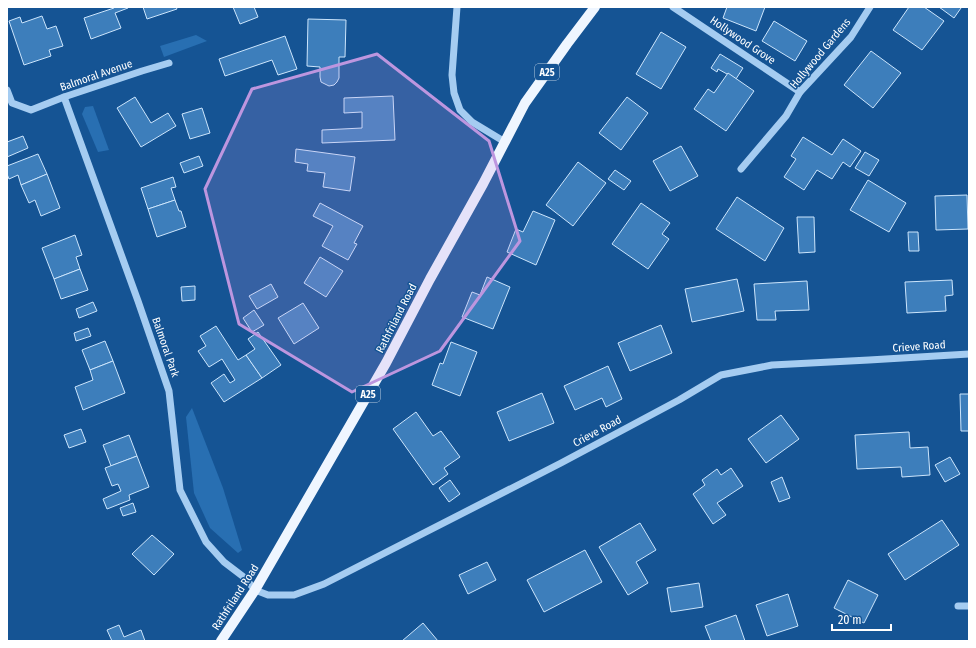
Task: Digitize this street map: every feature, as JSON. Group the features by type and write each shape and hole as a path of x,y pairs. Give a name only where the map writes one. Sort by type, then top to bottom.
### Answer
{"main road":[{"name":"Rathfriland Road","path":"221,641 255,590 386,364 525,103 595,7"}],"street":[{"path":"457,7 452,75 454,93 460,110 472,122 505,142"},
{"name":"Hollywood Grove","path":"673,7 800,92"},
{"name":"Hollywood Gardens","path":"742,169 786,116 800,92 851,37 870,7"},
{"name":"Balmoral Avenue","path":"7,90 12,103 31,110 64,97 169,63"},
{"name":"Balmoral Park","path":"64,97 169,391 180,490 206,542 224,562 245,578 255,590"},
{"name":"Crieve Road","path":"255,590 268,595 294,595 324,584 561,463 679,400 721,375 772,365 969,354"},
{"path":"958,606 969,606"}],"highlighted area":[{"path":"377,54 489,141 520,241 440,351 352,392 239,324 205,189 252,89"}],"shaded area":[{"path":"196,35 207,41 164,57 160,46"},
{"path":"93,106 109,150 98,152 82,114 85,107"},
{"path":"192,408 223,488 242,550 238,553 210,528 194,493 186,417"}],"building":[{"path":"114,7 128,8 115,13 121,28 91,39 84,18"},
{"path":"143,7 176,7 177,9 147,19"},
{"path":"233,7 254,7 258,17 240,24"},
{"path":"727,7 765,7 756,31 723,18"},
{"path":"909,7 924,7 944,21 922,50 893,30"},
{"path":"939,7 960,7 961,8 954,18"},
{"path":"42,16 47,29 56,26 63,46 49,50 51,56 24,65 9,21 20,17 22,23"},
{"path":"308,19 346,20 345,57 339,57 339,78 334,85 329,86 321,82 320,67 307,66"},
{"path":"774,21 807,41 795,61 762,41"},
{"path":"661,32 686,47 661,89 636,74"},
{"path":"285,36 297,69 278,75 272,60 225,76 219,59"},
{"path":"871,51 901,73 873,108 844,85"},
{"path":"720,54 743,68 736,79 718,69 717,72 711,68"},
{"path":"728,73 754,91 726,131 694,109 708,89 714,93"},
{"path":"393,96 395,140 322,143 322,130 362,128 362,112 344,113 344,98"},
{"path":"135,97 151,123 168,113 176,126 141,147 117,108"},
{"path":"627,97 648,113 621,150 599,133"},
{"path":"202,108 210,133 190,139 182,114"},
{"path":"23,136 28,148 7,157 7,142"},
{"path":"803,137 832,155 843,139 861,151 850,167 843,162 832,179 817,170 804,190 784,177 796,159 791,156"},
{"path":"681,146 698,176 670,191 653,161"},
{"path":"296,149 355,157 350,191 323,187 325,173 307,171 308,164 295,162"},
{"path":"865,152 879,160 869,176 855,168"},
{"path":"38,154 47,174 21,185 18,175 9,179 7,174 7,166"},
{"path":"199,156 203,166 184,173 180,163"},
{"path":"578,162 606,183 573,226 546,205"},
{"path":"615,170 631,181 624,190 608,179"},
{"path":"47,174 60,208 41,216 35,200 29,203 21,185"},
{"path":"173,177 176,187 171,188 175,200 148,209 141,188"},
{"path":"868,180 906,203 889,232 850,210"},
{"path":"967,195 968,229 936,230 935,196"},
{"path":"737,197 784,228 765,261 716,229"},
{"path":"175,200 179,211 181,211 186,227 157,237 148,209"},
{"path":"320,203 363,226 354,243 357,244 348,260 322,246 333,226 313,216"},
{"path":"641,203 670,223 662,234 669,239 648,269 612,244"},
{"path":"533,211 555,220 536,265 507,252 516,229 523,232"},
{"path":"797,217 814,217 815,252 799,253"},
{"path":"908,232 918,232 919,251 909,251"},
{"path":"75,235 82,255 76,257 80,269 54,279 42,248"},
{"path":"320,257 343,271 326,297 304,283"},
{"path":"80,269 88,290 61,299 54,279"},
{"path":"487,277 510,287 493,329 462,317 472,292 480,295"},
{"path":"737,279 744,311 692,322 685,289"},
{"path":"952,280 953,295 945,296 946,311 907,313 905,282"},
{"path":"807,281 809,310 775,311 776,320 757,320 754,284"},
{"path":"271,284 278,297 257,309 249,296"},
{"path":"195,286 195,300 182,301 181,287"},
{"path":"93,302 97,311 79,318 76,309"},
{"path":"303,303 319,328 294,344 278,318"},
{"path":"254,310 264,325 252,332 243,318"},
{"path":"661,325 672,353 630,371 618,343"},
{"path":"216,326 238,360 246,355 262,378 224,402 211,383 224,374 230,383 235,380 222,359 209,367 198,351 206,346 200,336"},
{"path":"88,328 91,336 76,341 74,333"},
{"path":"258,332 281,365 262,378 246,355 255,349 248,339"},
{"path":"105,341 113,361 90,370 82,350"},
{"path":"451,342 477,352 460,396 432,385 440,363 443,364"},
{"path":"113,361 125,393 83,410 75,387 93,380 90,370"},
{"path":"608,366 622,399 606,407 602,398 575,410 564,386"},
{"path":"542,393 554,423 509,441 497,412"},
{"path":"960,394 969,394 969,431 961,431"},
{"path":"416,412 433,436 441,431 460,457 444,468 448,474 433,485 393,429"},
{"path":"781,415 799,439 766,463 748,439"},
{"path":"81,429 86,442 69,448 64,435"},
{"path":"909,432 910,448 928,447 930,475 902,477 901,467 857,469 855,435"},
{"path":"129,435 137,456 111,466 103,445"},
{"path":"137,456 149,487 129,495 130,500 107,509 103,499 121,491 118,484 112,486 105,468"},
{"path":"950,457 960,474 945,482 935,465"},
{"path":"731,468 743,486 717,503 726,515 713,524 693,494 705,485 702,480 717,469 721,475"},
{"path":"782,477 790,498 779,502 771,482"},
{"path":"450,480 460,494 449,502 439,488"},
{"path":"133,503 136,512 123,516 120,508"},
{"path":"942,520 959,545 905,580 888,554"},
{"path":"640,523 656,550 636,562 648,583 628,595 599,547"},
{"path":"152,535 174,554 154,575 132,554"},
{"path":"585,550 602,582 544,612 527,580"},
{"path":"487,562 496,580 468,594 459,575"},
{"path":"848,580 878,595 864,623 834,608"},
{"path":"699,583 703,607 671,612 667,588"},
{"path":"788,594 798,626 767,636 756,605"},
{"path":"736,615 745,641 711,641 705,626"},
{"path":"423,623 438,641 402,641"},
{"path":"119,625 124,637 141,630 145,641 112,641 107,630"}]}
